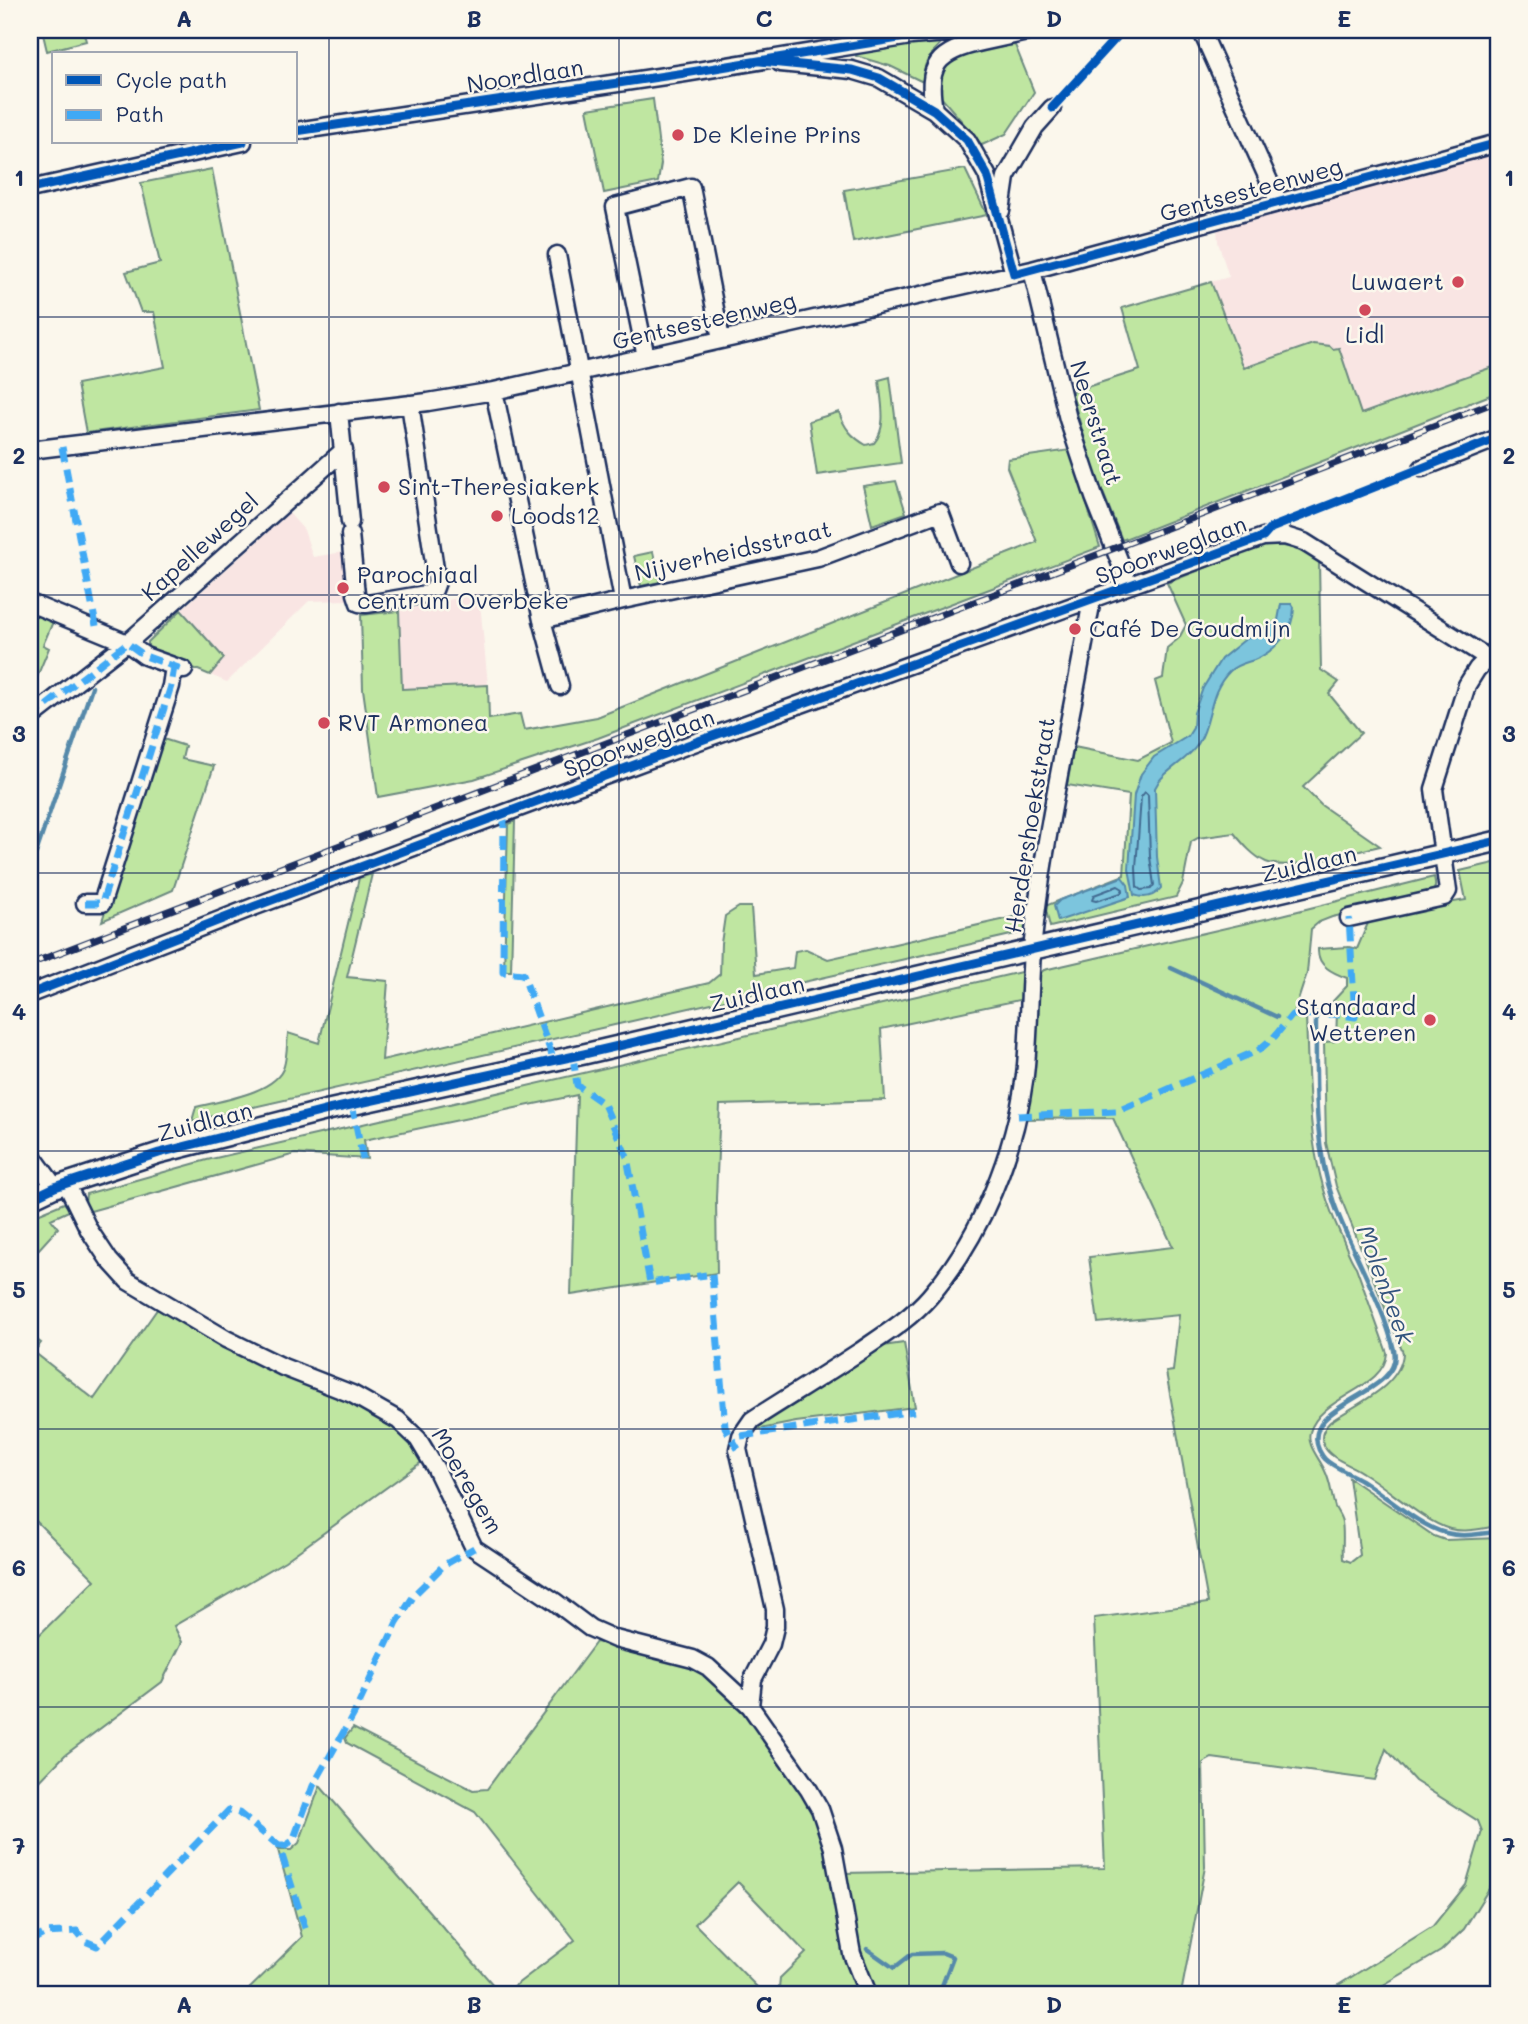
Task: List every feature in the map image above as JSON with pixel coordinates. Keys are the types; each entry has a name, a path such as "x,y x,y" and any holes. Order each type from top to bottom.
{"main road":[{"name":"Zuidlaan","path":"30,1199 60,1185 159,1153 328,1110 583,1055 1498,841"}],"street":[{"name":"Noordlaan","path":"298,131 760,61 910,33 984,30"},
{"path":"934,110 931,78 942,57 959,47 1036,30"},
{"path":"1201,30 1279,203"},
{"name":"Noordlaan","path":"760,61 852,70 879,78 934,110 967,140 987,175 1014,274"},
{"path":"1000,217 1006,177 1035,127 1052,108"},
{"name":"Gentsesteenweg","path":"30,450 410,404 494,391 1032,270 1498,143"},
{"path":"30,188 234,144"},
{"path":"646,358 615,207 691,187 721,339"},
{"name":"Nijverheidsstraat","path":"557,255 623,600 818,558 940,512 959,563"},
{"name":"Neerstraat","path":"1032,270 1068,419 1094,497 1129,585"},
{"path":"494,391 542,620 559,686"},
{"path":"339,412 356,594 359,603 367,604 426,594 434,590 437,582 410,404"},
{"path":"1422,468 1498,438"},
{"name":"Kapellewegel","path":"30,718 127,643 344,450"},
{"name":"Spoorweglaan","path":"30,994 253,907 1263,537 1285,536 1304,542 1493,659"},
{"name":"Herdershoekstraat","path":"750,1706 754,1679 771,1644 775,1609 760,1535 740,1464 738,1449 741,1436 752,1420 903,1322 930,1296 974,1230 1000,1174 1018,1116 1026,1062 1032,949 1053,805 1092,599"},
{"path":"542,620 623,600"},
{"path":"30,603 127,643 145,656 179,668 102,903 85,903"},
{"path":"1349,918 1444,897 1448,891 1434,789 1467,685 1477,669 1493,659"},
{"name":"Moeregem","path":"30,1153 60,1185 109,1260 128,1281 226,1339 283,1367 352,1394 398,1420 418,1439 436,1469 474,1548 590,1628 615,1639 693,1658 708,1667 750,1706"},
{"path":"750,1706 820,1809 833,1848 852,1954 868,1994"}],"shaded area":[{"path":"1498,151 1498,365 1361,415 1332,349 1313,344 1244,368 1211,282 1229,277 1218,242 1217,227"},
{"path":"289,513 304,530 313,557 343,552 351,600 309,601 227,682 148,649 148,642 181,610"},
{"path":"479,593 488,685 402,689 399,611"}],"green space":[{"path":"42,30 83,30 86,41 47,51"},
{"path":"943,41 928,59 923,82 890,66 856,56 855,52"},
{"path":"1015,45 1034,92 1006,134 982,145 940,96 937,80 942,66 956,54"},
{"path":"653,99 661,164 658,182 604,193 587,109"},
{"path":"212,169 259,410 86,433 77,384 165,367 154,312 141,312 126,272 160,263 141,183"},
{"path":"965,169 987,215 853,242 844,190"},
{"path":"1211,282 1244,368 1313,344 1339,348 1361,414 1498,365 1498,392 1122,540 1094,470 1071,392 1140,370 1122,308"},
{"path":"890,377 901,463 817,475 809,421 839,412 843,423 853,435 866,445 874,443 882,422 879,380"},
{"path":"1070,450 1100,547 598,738 474,779 378,797 363,689 361,615 399,611 402,689 488,685 489,719 520,714 524,730 597,717 1037,542 1007,467 1008,459"},
{"path":"896,481 906,513 872,525 863,486"},
{"path":"1269,545 1295,549 1319,562 1321,670 1339,682 1329,694 1361,733 1303,787 1321,805 1380,846 1290,865 1266,862 1234,833 1198,838 1191,842 1183,883 1176,897 1050,927 1045,906 1124,875 1129,795 1067,785 1074,747 1138,760 1171,743 1155,681 1163,678 1167,648 1179,638 1186,625 1167,583"},
{"path":"653,552 660,582 641,586 634,556"},
{"path":"30,607 55,617 43,645 49,648 32,689 30,688"},
{"path":"181,610 224,658 210,675 148,649 148,642"},
{"path":"160,738 185,746 182,759 214,766 173,890 102,921"},
{"path":"515,821 511,971 504,971 508,824"},
{"path":"1498,862 1498,1355 1494,1356 1498,1380 1498,1526 1462,1530 1450,1529 1429,1519 1373,1479 1331,1455 1322,1439 1330,1422 1386,1385 1400,1365 1403,1353 1336,1186 1326,1143 1324,1042 1336,1041 1337,1012 1333,1001 1347,986 1347,978 1323,964 1318,949 1357,949 1371,916 1466,900 1460,871"},
{"path":"372,874 347,977 388,981 382,1060 709,983 720,974 725,916 739,907 751,907 756,974 793,968 795,951 806,949 828,959 1032,913 1028,928 1024,932 192,1121 196,1107 232,1099 271,1083 284,1066 288,1033 319,1043 359,878"},
{"path":"1434,877 1435,887 1430,895 1332,917 1319,922 1311,929 1307,973 1293,1016 1306,1016 1309,1100 1316,1153 1329,1206 1356,1267 1387,1353 1384,1365 1376,1375 1326,1410 1316,1420 1309,1437 1327,1476 1341,1520 1343,1559 1351,1562 1360,1555 1349,1478 1434,1536 1445,1540 1498,1538 1498,1893 1490,1887 1464,1929 1441,1951 1368,1994 1324,1994 1433,1926 1466,1885 1482,1831 1478,1821 1415,1781 1386,1749 1375,1780 1212,1758 1203,1763 1205,1867 1181,1994 875,1994 854,1928 843,1873 1105,1868 1094,1618 1208,1603 1166,1372 1173,1371 1179,1315 1098,1323 1089,1257 1173,1247 1113,1118 1023,1119 1038,975 1044,970"},
{"path":"1025,971 1024,999 881,1029 885,1100 720,1105 716,1198 717,1273 571,1295 577,1095 364,1140 367,1159 295,1154 87,1212 86,1194 207,1160"},
{"path":"64,1203 71,1210 51,1219 58,1228 30,1259 30,1217"},
{"path":"158,1308 302,1381 363,1407 400,1431 423,1461 285,1561 174,1626 182,1642 162,1682 65,1755 30,1791 30,1644 95,1580 30,1515 30,1335 41,1343 34,1352 94,1399"},
{"path":"904,1343 915,1407 796,1422 750,1431 755,1424 876,1347"},
{"path":"596,1642 683,1661 712,1676 755,1725 801,1790 822,1830 842,1942 862,1994 784,1994 779,1988 780,1978 806,1953 738,1882 695,1924 764,1994 504,1994 575,1940 475,1812 347,1743 345,1738 353,1728 473,1790 487,1789"},
{"path":"320,1786 501,1994 244,1994 302,1937 278,1850 291,1850 299,1843"}],"water":[{"path":"1281,604 1292,604 1294,607 1287,632 1270,651 1230,671 1217,689 1198,744 1163,776 1155,788 1157,857 1161,888 1149,896 1134,895 1129,869 1134,795 1141,774 1154,757 1188,736 1193,728 1194,713 1203,688 1221,659 1243,641 1278,620"},
{"path":"1122,877 1128,885 1130,897 1058,921 1054,906 1060,900"}],"waterway":[{"path":"36,853 92,687"},
{"name":"Molenbeek","path":"1171,968 1277,1017"},
{"name":"Molenbeek","path":"1316,1020 1317,1113 1327,1181 1341,1221 1382,1313 1394,1350 1393,1365 1384,1378 1323,1421 1317,1434 1319,1450 1333,1465 1361,1480 1414,1518 1436,1530 1459,1535 1498,1532"},
{"path":"867,1949 894,1968 912,1954 943,1953 953,1957 941,1994"}],"railway":[{"path":"30,964 1498,401"}],"marked path":[{"path":"62,447 97,631"},
{"path":"30,718 127,643 145,656 184,670"},
{"path":"85,903 102,903 171,686 174,667"},
{"path":"504,814 503,972 523,974 554,1061"},
{"path":"1018,1116 1118,1111 1259,1050 1292,1015 1333,1014 1355,1017 1349,918"},
{"path":"573,1057 577,1085 604,1104 627,1157 650,1283 706,1275"},
{"path":"352,1104 363,1160"},
{"path":"712,1274 725,1427 738,1449"},
{"path":"741,1436 914,1411"},
{"path":"279,1846 293,1841 313,1786 355,1712 397,1622 415,1594 444,1565 474,1548"},
{"path":"30,1941 46,1933 77,1931 85,1941 97,1946 229,1810 239,1813 279,1846 307,1934"}],"cycle path":[{"path":"298,131 911,36 983,30"},
{"path":"1052,108 1123,30"},
{"path":"760,61 852,70 879,78 934,110 967,140 987,175 1014,274 1498,143"},
{"path":"30,189 234,144"},
{"path":"30,994 253,907 696,742 1263,537 1271,528 1498,438"},
{"path":"30,1199 55,1187 159,1153 328,1110 584,1054 1498,841"}],"place":[{"name":"De Kleine Prins","path":"678,135"},
{"name":"Luwaert","path":"1458,282"},
{"name":"Lidl","path":"1365,310"},
{"name":"Sint-Theresiakerk","path":"384,487"},
{"name":"Loods12","path":"497,516"},
{"name":"Parochiaal centrum Overbeke","path":"343,588"},
{"name":"Café De Goudmijn","path":"1075,629"},
{"name":"RVT Armonea","path":"324,723"},
{"name":"Standaard Wetteren","path":"1430,1020"}]}
